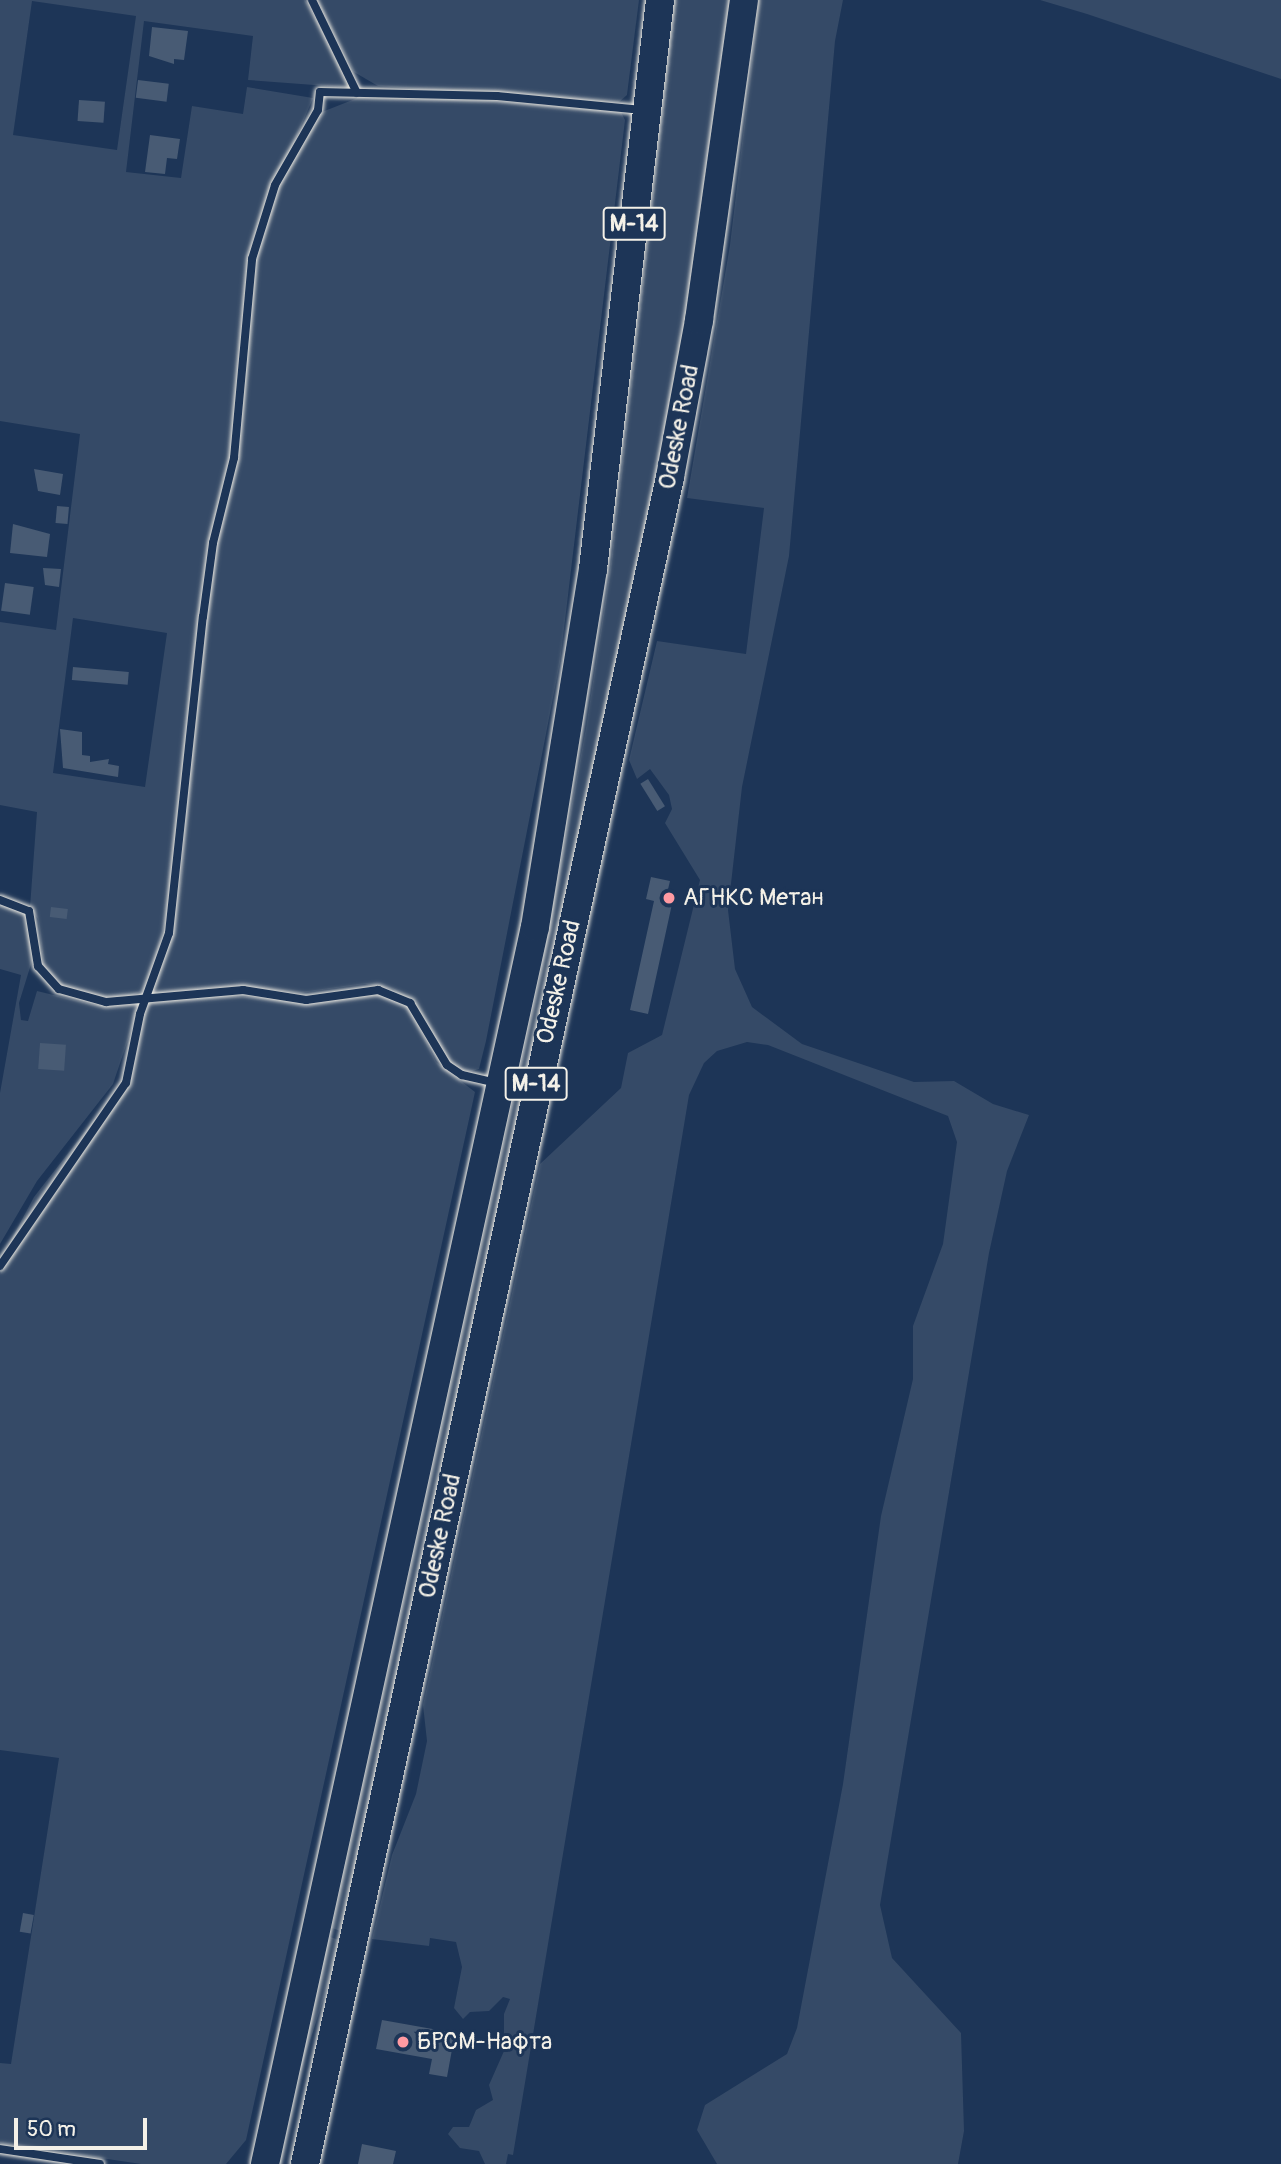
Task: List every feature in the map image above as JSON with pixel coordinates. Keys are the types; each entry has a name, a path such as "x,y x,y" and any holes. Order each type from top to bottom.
{"highway":[{"name":"Odeske Road","path":"265,2164 502,1084 582,648 649,110 660,0"},
{"name":"Odeske Road","path":"305,2164 670,477 699,320 744,0"}],"lane":[{"path":"312,0 357,93"},
{"path":"0,1266 126,1083 145,1000 169,933 180,867 197,665 213,543 234,458 252,259 275,185 318,110 320,92 497,96 649,110"},
{"path":"0,900 29,911 38,966 59,989 106,1002 243,990 306,1000 378,990 410,1003 447,1065 462,1075 502,1084"},
{"path":"0,2149 47,2160 100,2164"}],"shaded area":[{"path":"0,0 305,0 354,88 248,80 253,36 144,21 126,172 181,178 192,106 243,114 247,87 313,98 252,242 228,477 205,575 193,666 175,883 152,974 145,990 128,997 107,998 64,987 44,968 38,919 30,907 37,812 0,805 0,622 56,630 80,434 0,421","holes":["32,1 136,16 117,150 13,135","73,618 167,633 145,787 53,773"]},
{"path":"317,0 639,0 627,95 619,102 378,86 354,72"},
{"path":"675,0 731,0 681,361 343,1932 332,1928 539,982 586,728 611,563"},
{"path":"759,0 843,0 835,41 789,556 742,787 728,910 735,969 752,1007 802,1044 914,1082 954,1081 993,1104 1029,1115 1007,1171 989,1253 880,1905 892,1958 961,2033 964,2131 958,2164 717,2164 697,2130 705,2105 787,2054 797,2028 843,1784 881,1516 913,1379 913,1326 943,1244 957,1142 948,1116 768,1045 747,1042 717,1051 704,1063 689,1095 513,2155 508,2154 506,2164 485,2164 479,2151 460,2148 448,2134 453,2127 469,2127 476,2110 493,2100 489,2085 504,2051 504,2014 510,1999 503,1997 489,2011 470,2012 463,2019 454,2008 462,1967 456,1942 430,1938 429,1946 372,1939 392,1855 416,1794 427,1741 423,1705 540,1164 621,1088 628,1053 662,1035 700,880 665,823 672,809 669,795 650,769 637,779 629,760 657,641 746,654 764,508 687,498 730,245"},
{"path":"1040,0 1281,0 1281,79 1087,14"},
{"path":"360,97 493,101 621,112 625,120 560,662 486,1041 479,1069 469,1072 451,1065 422,1014 393,989 365,984 301,993 238,986 149,997 169,941 181,878 195,704 217,540 237,456 257,247 274,195 302,141 322,112"},
{"path":"0,904 23,909 31,921 32,961 19,1003 21,1020 28,1021 37,991 95,1005 140,1004 113,1084 37,1181 0,1244 0,1093 21,975 0,969"},
{"path":"379,993 410,1008 436,1062 475,1092 246,2140 226,2164 141,2164 0,2143 0,2063 11,2064 59,1758 0,1750 0,1274 10,1242 34,1197 126,1079 148,1004 206,995 286,999"},
{"path":"330,1937 342,1941 271,2162 258,2158"}],"building":[{"path":"152,27 188,31 184,60 174,59 174,64 149,56"},
{"path":"138,80 169,84 167,102 136,98"},
{"path":"79,100 105,102 103,123 78,121"},
{"path":"150,135 180,139 177,159 167,158 165,174 145,172"},
{"path":"34,469 63,474 60,495 38,491"},
{"path":"57,506 69,507 67,524 56,523"},
{"path":"13,524 50,534 47,557 10,553"},
{"path":"43,568 61,569 59,587 45,585"},
{"path":"5,583 34,587 30,615 1,611"},
{"path":"73,667 129,672 128,685 72,680"},
{"path":"60,729 82,732 82,755 90,756 90,762 109,759 108,764 119,766 118,777 63,768"},
{"path":"648,779 665,806 657,811 640,784"},
{"path":"651,877 670,881 665,902 672,904 648,1014 630,1010 654,901 646,899"},
{"path":"51,907 68,909 67,919 50,917"},
{"path":"40,1043 66,1045 64,1071 38,1069"},
{"path":"23,1913 34,1915 31,1934 20,1932"},
{"path":"382,2020 455,2033 447,2077 429,2074 432,2059 376,2049"},
{"path":"362,2144 396,2151 393,2164 358,2164"}],"place":[{"name":"АГНКС Метан","path":"669,898"},
{"name":"БРСМ-Нафта","path":"403,2042"}]}
